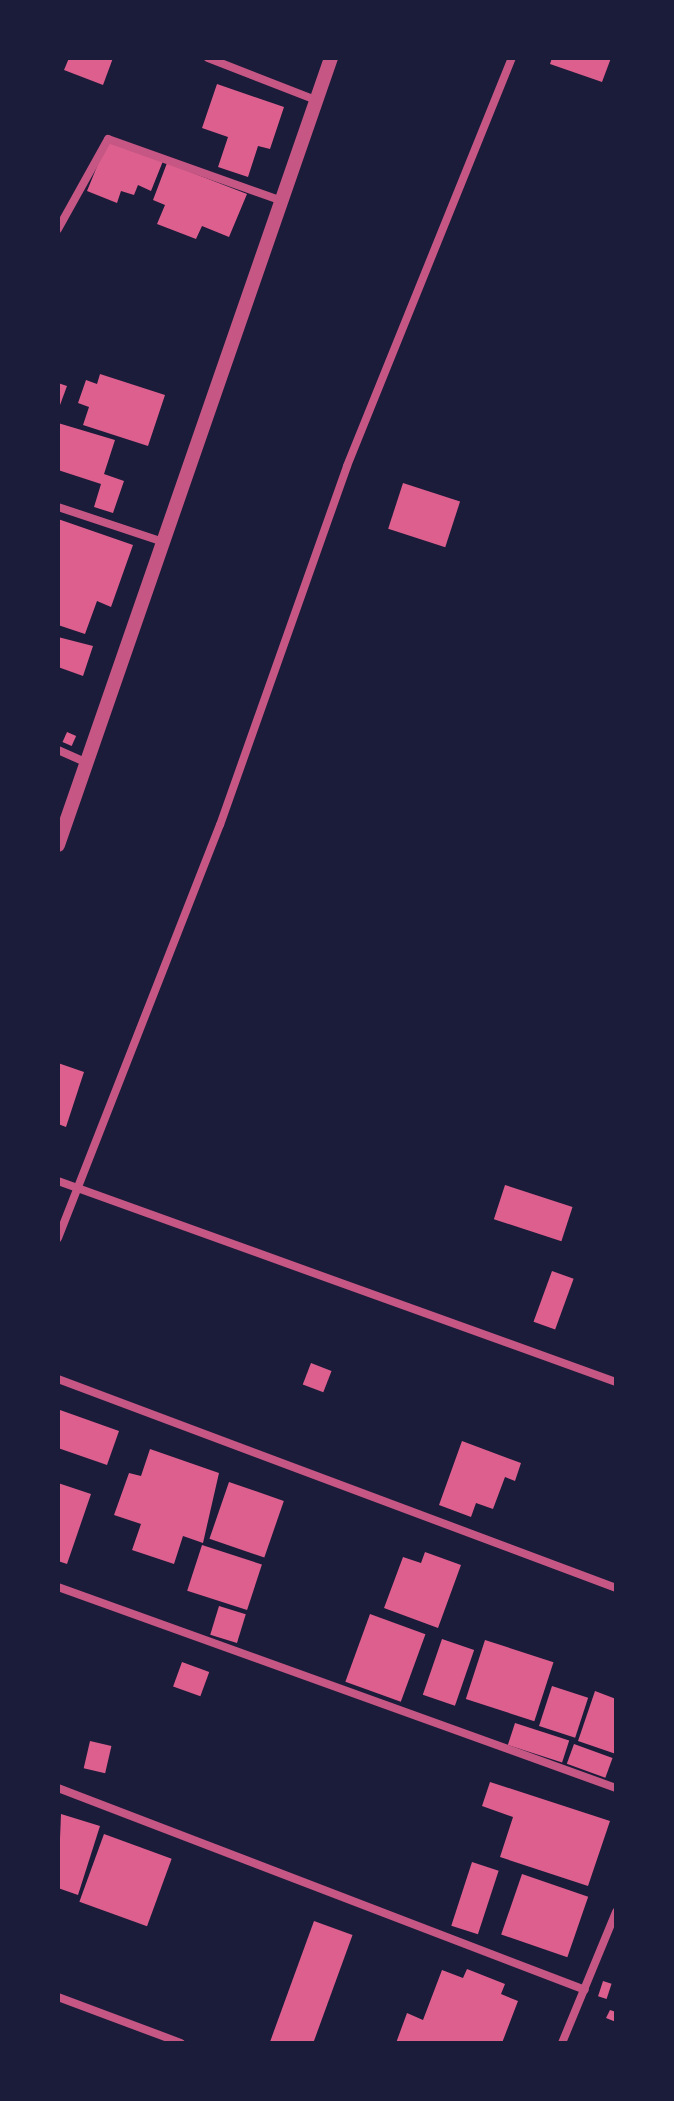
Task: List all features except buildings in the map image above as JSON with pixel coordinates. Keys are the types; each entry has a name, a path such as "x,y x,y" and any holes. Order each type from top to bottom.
{"street":[{"path":"208,58 316,100"},
{"path":"58,845 331,58"},
{"path":"58,1238 75,1187 220,825 347,466 512,58"},
{"path":"58,229 108,139 282,201"},
{"path":"58,507 163,542"},
{"path":"58,750 87,763"},
{"path":"58,1181 616,1382"},
{"path":"58,1379 616,1588"},
{"path":"58,1587 616,1788"},
{"path":"58,1788 585,1990"},
{"path":"562,2043 616,1912"},
{"path":"58,1997 181,2043"}]}
